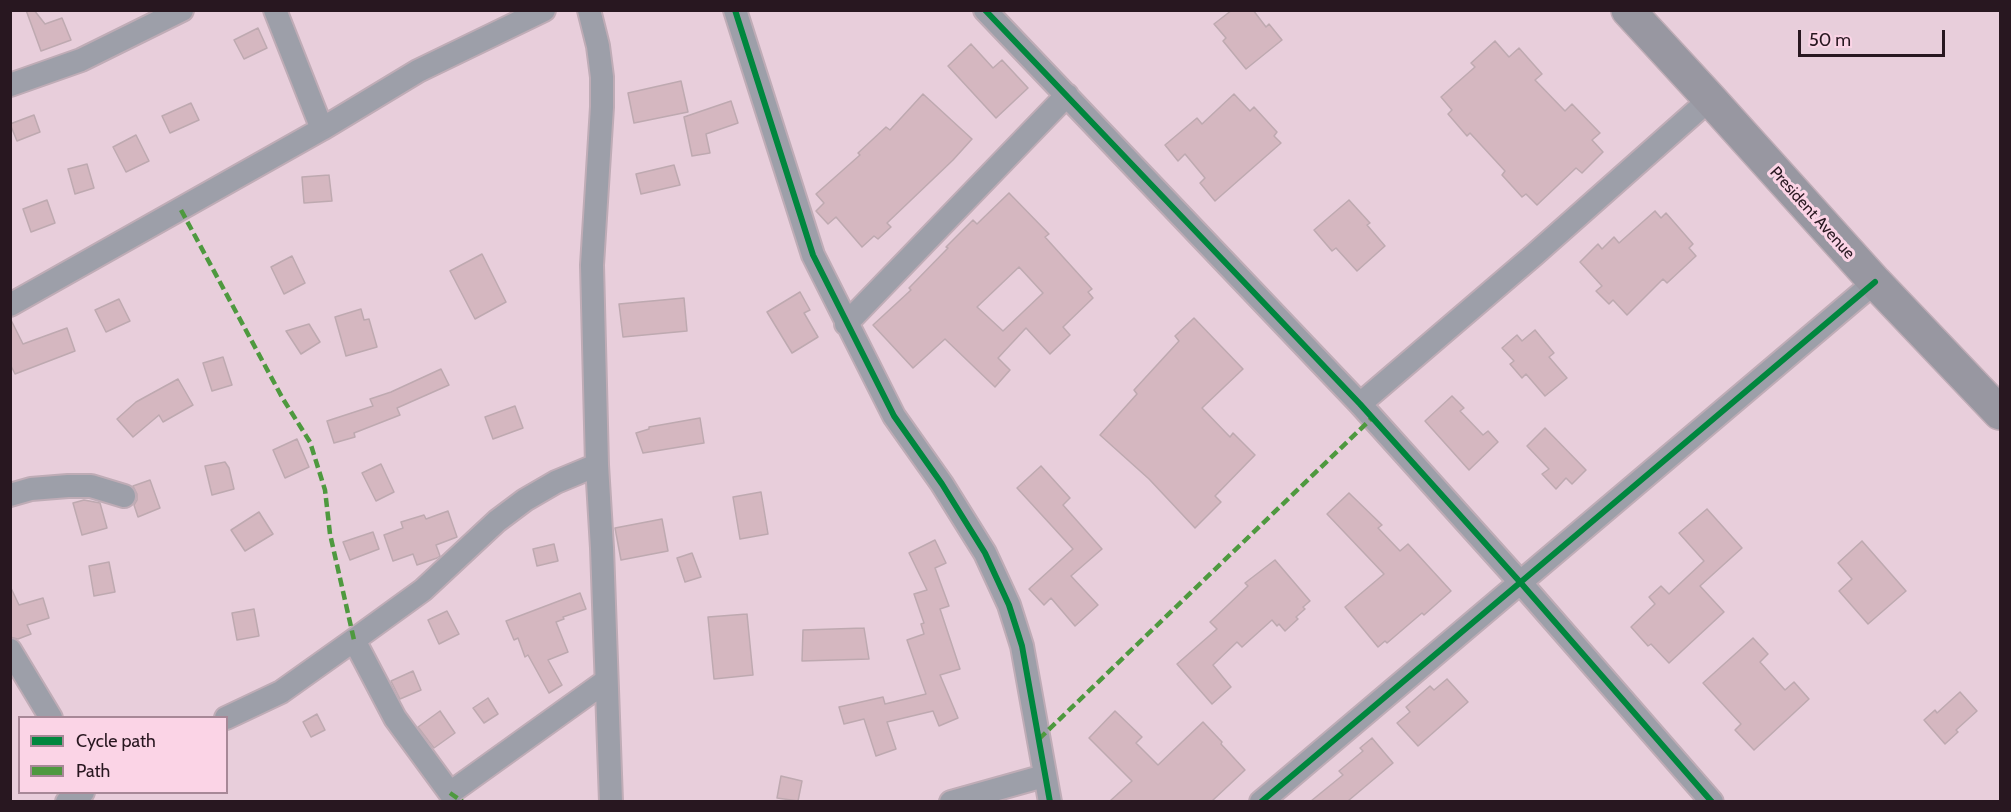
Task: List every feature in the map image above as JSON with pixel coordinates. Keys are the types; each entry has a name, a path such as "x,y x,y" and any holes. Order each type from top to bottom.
{"main road":[{"name":"President Avenue","path":"1628,10 1875,282 2001,413"}],"street":[{"path":"10,85 81,60 182,10"},
{"path":"275,10 322,129"},
{"path":"10,306 322,129 418,71 544,10"},
{"path":"589,10 598,46 602,77 592,265 597,465 611,801"},
{"path":"735,10 813,255 894,416 942,483 985,553 1009,605 1022,646 1050,801"},
{"path":"985,10 1360,404 1712,801"},
{"path":"846,324 1067,95"},
{"path":"1360,404 1534,255 1710,99"},
{"path":"1261,801 1875,282"},
{"path":"228,716 281,692 423,590 497,520 556,482 597,465"},
{"path":"10,495 32,489 91,486 124,496"},
{"path":"354,640 395,718 446,797 606,681"},
{"path":"10,650 50,716"},
{"path":"951,801 1044,776"}],"building":[{"path":"26,10 34,10 45,24 62,18 71,40 41,51"},
{"path":"1232,10 1253,10 1266,27 1269,24 1282,40 1246,69 1223,41 1226,38 1214,24"},
{"path":"258,28 267,48 244,59 234,40"},
{"path":"1495,41 1509,57 1519,48 1542,74 1535,80 1565,111 1572,104 1600,133 1592,140 1603,152 1582,173 1576,168 1537,205 1526,194 1522,197 1502,175 1505,171 1470,133 1467,136 1448,114 1452,110 1441,97 1475,67 1471,63"},
{"path":"971,44 993,68 1002,60 1028,88 996,118 948,66"},
{"path":"681,81 688,112 634,123 628,93"},
{"path":"923,94 972,139 887,223 891,227 878,239 874,236 862,247 836,217 828,224 816,211 824,203 816,194 860,155 858,153 886,127 890,130"},
{"path":"1234,94 1250,111 1254,107 1277,132 1274,136 1281,143 1215,201 1200,183 1205,178 1185,154 1178,161 1165,145 1197,118 1202,124"},
{"path":"731,101 738,123 706,134 710,153 692,156 684,117"},
{"path":"191,103 199,120 170,133 162,116"},
{"path":"34,115 40,132 17,141 10,124"},
{"path":"136,135 149,161 126,172 113,147"},
{"path":"87,164 94,188 75,194 68,169"},
{"path":"674,165 680,185 641,194 636,174"},
{"path":"329,175 332,201 304,203 302,177"},
{"path":"1009,193 1049,234 1045,237 1092,289 1088,292 1093,298 1063,327 1070,335 1050,354 1026,328 998,358 1010,370 995,387 945,339 913,368 873,325 911,290 909,288 973,220 977,224","holes":["1019,267 1043,293 1003,331 977,307"]},
{"path":"47,200 55,223 31,232 23,209"},
{"path":"1349,200 1370,223 1367,225 1385,246 1357,271 1336,248 1332,251 1314,230"},
{"path":"1655,211 1661,218 1666,213 1693,244 1689,248 1696,256 1667,283 1663,279 1627,315 1613,300 1609,304 1596,291 1602,286 1580,262 1598,244 1602,249 1614,237 1619,243"},
{"path":"482,254 506,302 475,319 450,271"},
{"path":"292,256 305,283 284,294 271,267"},
{"path":"800,292 810,310 804,313 818,337 792,353 767,312"},
{"path":"684,298 687,331 623,337 619,304"},
{"path":"119,299 130,321 106,332 95,310"},
{"path":"361,309 364,320 369,319 377,347 346,356 335,317"},
{"path":"10,318 23,344 67,328 75,351 15,374 10,364"},
{"path":"1194,318 1243,369 1202,408 1230,437 1233,433 1255,455 1215,496 1221,502 1195,528 1149,479 1100,435 1137,394 1134,390 1179,341 1175,336"},
{"path":"309,324 320,342 301,354 286,331"},
{"path":"1535,330 1554,353 1549,357 1567,378 1545,396 1526,374 1522,378 1510,364 1514,361 1502,348 1517,335 1522,341"},
{"path":"223,357 232,385 212,391 203,363"},
{"path":"441,369 449,385 397,408 400,415 354,433 355,437 334,443 327,421 373,406 370,399"},
{"path":"178,379 193,405 163,422 159,415 133,437 117,419 136,402"},
{"path":"1452,396 1464,408 1460,411 1483,435 1488,431 1498,442 1469,470 1425,421"},
{"path":"515,406 523,428 493,439 485,417"},
{"path":"700,418 704,443 643,453 636,433 649,429 649,427"},
{"path":"1545,428 1586,470 1572,484 1566,478 1556,489 1542,474 1549,469 1527,446"},
{"path":"297,439 309,467 285,478 273,450"},
{"path":"225,462 229,468 234,489 212,495 205,466"},
{"path":"381,464 394,492 376,501 362,473"},
{"path":"1041,466 1070,498 1063,505 1102,549 1071,576 1098,605 1075,626 1051,598 1044,605 1029,589 1073,549 1017,488"},
{"path":"150,480 160,508 138,517 134,505 137,494 133,486"},
{"path":"761,492 768,534 740,539 733,497"},
{"path":"1349,493 1382,525 1378,528 1400,551 1408,544 1451,591 1424,615 1422,613 1387,643 1385,641 1378,647 1345,607 1384,574 1327,514"},
{"path":"84,500 100,503 107,528 82,535 73,503"},
{"path":"1707,509 1742,548 1700,586 1724,612 1669,663 1651,644 1648,646 1631,627 1655,604 1649,597 1661,586 1669,594 1704,561 1679,533"},
{"path":"448,511 457,537 436,545 440,556 417,565 413,554 393,561 384,535 403,528 401,522 424,515 426,519"},
{"path":"259,512 273,534 245,551 231,530"},
{"path":"662,519 668,551 621,560 615,528"},
{"path":"373,532 379,549 350,560 343,542"},
{"path":"935,540 946,563 935,568 949,606 940,609 960,669 940,675 958,718 939,726 933,711 887,722 896,749 876,756 864,719 844,724 839,707 883,697 885,704 926,694 907,640 924,634 921,624 924,623 914,594 927,590 909,553"},
{"path":"1862,541 1906,591 1868,624 1839,591 1852,579 1838,563"},
{"path":"554,544 558,561 537,566 533,549"},
{"path":"692,553 701,577 685,582 677,558"},
{"path":"1275,560 1310,601 1296,617 1298,619 1285,631 1272,620 1242,647 1237,642 1213,665 1231,687 1212,704 1177,664 1217,629 1210,622 1248,586 1245,583"},
{"path":"109,562 115,592 94,596 89,566"},
{"path":"10,586 19,605 43,598 49,618 27,625 31,634 18,639 10,637"},
{"path":"580,593 586,609 563,617 564,619 556,622 568,652 548,660 562,685 549,693 528,655 525,657 518,638 514,640 506,621"},
{"path":"254,609 259,636 237,640 232,613"},
{"path":"447,611 459,634 439,644 428,620"},
{"path":"747,614 753,675 714,679 708,617"},
{"path":"864,628 869,659 802,661 803,630"},
{"path":"1753,638 1768,654 1760,662 1785,690 1794,682 1809,699 1754,750 1735,730 1741,724 1703,683"},
{"path":"413,671 421,690 400,699 391,681"},
{"path":"1447,679 1468,702 1418,746 1397,723 1410,712 1406,707 1430,686 1434,690"},
{"path":"1960,692 1977,711 1956,730 1958,732 1945,744 1924,720 1935,710 1937,713"},
{"path":"488,698 498,714 484,723 473,708"},
{"path":"440,711 455,733 434,748 418,727"},
{"path":"1115,711 1142,737 1136,743 1158,765 1203,722 1245,770 1212,801 1110,801 1132,781 1089,738"},
{"path":"317,714 325,730 311,737 303,722"},
{"path":"1372,738 1393,763 1348,801 1311,801 1343,775 1339,771 1363,751 1360,748"},
{"path":"781,776 802,781 798,801 777,798"}],"marked path":[{"path":"181,210 283,399 310,442 325,490 330,534 354,640"},
{"path":"1039,739 1372,418"},
{"path":"450,793 463,802"}],"cycle path":[{"path":"735,10 813,255 894,416 942,484 985,553 1009,605 1022,646 1050,802"},
{"path":"985,10 1360,404 1520,582 1712,802"},
{"path":"1261,802 1875,282"}]}
